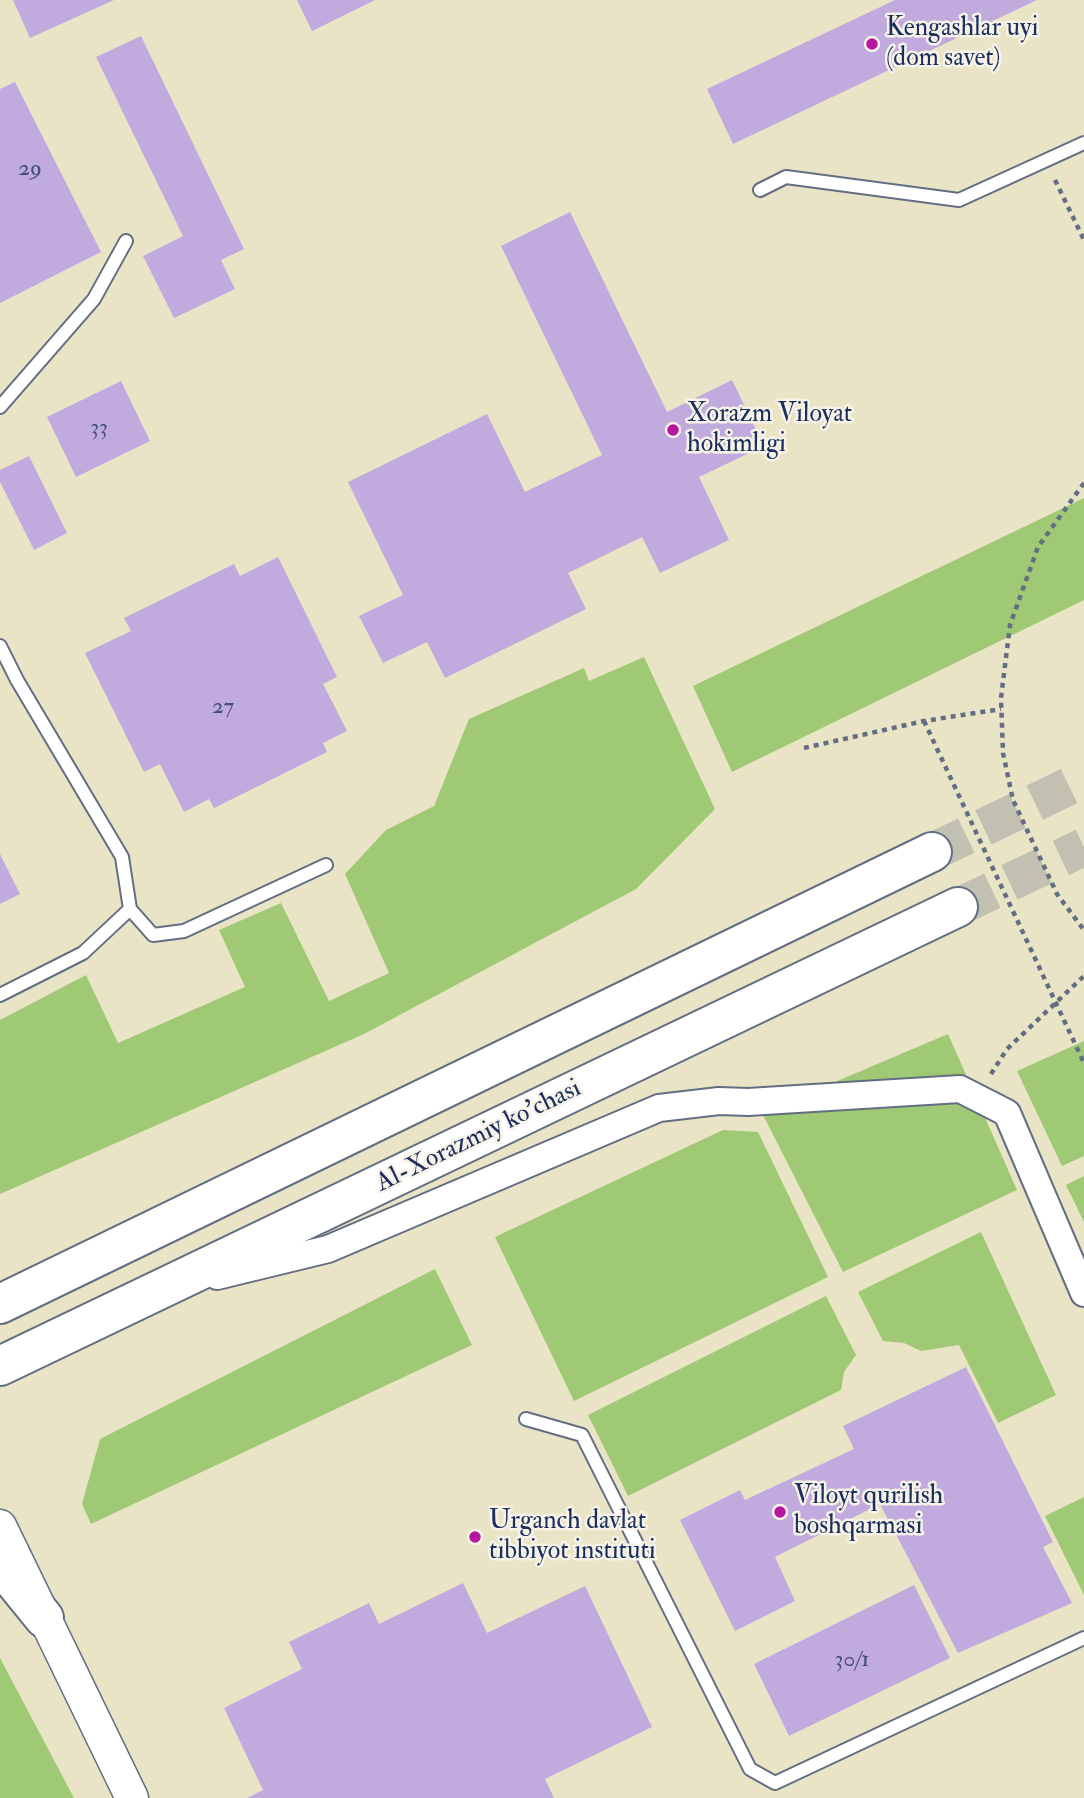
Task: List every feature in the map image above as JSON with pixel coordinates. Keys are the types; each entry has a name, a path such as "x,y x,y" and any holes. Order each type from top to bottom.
{"main road":[{"path":"0,1304 932,852"},
{"name":"Al-Xorazmiy ko’chasi","path":"0,1366 958,907"},
{"path":"0,1564 44,1618"}],"street":[{"path":"161,1289 327,1249 659,1108 719,1101 748,1102 960,1089 1007,1113 1084,1293"},
{"path":"0,1526 132,1798"}],"lane":[{"path":"760,190 786,177 959,200 1084,143"},
{"path":"0,407 94,299 126,241"},
{"path":"0,646 17,680 122,857 130,909 153,935 184,931 326,865"},
{"path":"0,995 83,953 130,909"},
{"path":"526,1419 582,1435 750,1769 775,1783 1084,1638"}],"path":[{"path":"1046,160 1084,240"},
{"path":"1084,483 1038,547 1010,625 1002,709 1003,753 1013,800 1057,894 1084,930"},
{"path":"804,748 924,722 1002,709"},
{"path":"924,722 1084,1063"},
{"path":"976,1097 1007,1049 1084,976"}],"green space":[{"path":"1084,498 1084,600 732,772 693,686"},
{"path":"644,657 715,809 636,889 364,1034 0,1194 0,1020 86,975 118,1043 245,987 219,930 281,903 329,1001 389,973 345,874 386,830 434,806 469,719 584,668 589,681"},
{"path":"948,1034 1017,1190 843,1272 762,1113"},
{"path":"1084,1041 1084,1156 1062,1166 1017,1071"},
{"path":"723,1130 758,1132 828,1277 574,1401 495,1237"},
{"path":"1084,1176 1084,1222 1066,1185"},
{"path":"981,1232 1056,1395 998,1423 959,1345 921,1351 904,1343 883,1341 858,1292"},
{"path":"435,1269 472,1345 91,1524 82,1504 100,1439"},
{"path":"826,1296 856,1355 844,1372 841,1390 628,1496 588,1415"},
{"path":"1084,1497 1084,1595 1045,1516"},
{"path":"0,1658 74,1798 0,1798"}],"building":[{"path":"13,0 114,0 30,38"},
{"path":"297,0 375,0 312,31"},
{"name":"Kengashlar uyi (dom savet)","path":"895,0 1037,0 733,144 707,89"},
{"path":"141,36 244,249 221,260 235,289 174,318 143,256 183,236 96,57"},
{"path":"15,82 101,252 0,303 0,89"},
{"name":"Xorazm Viloyat hokimligi","path":"570,212 667,412 732,380 764,446 699,477 729,540 660,573 642,537 568,573 586,609 445,678 427,642 383,663 359,616 403,595 348,482 487,414 525,492 602,455 501,246"},
{"path":"121,381 150,441 76,477 47,417"},
{"path":"29,456 67,533 34,550 0,482 0,470"},
{"path":"278,557 337,677 323,684 347,731 323,743 327,752 214,808 209,799 184,812 160,764 144,772 85,653 131,631 124,618 234,564 240,576"},
{"path":"0,854 20,894 0,904"},
{"name":"Viloyt qurilish boshqarmasi","path":"966,1367 1053,1542 1043,1547 1072,1603 958,1653 880,1504 775,1557 795,1601 735,1631 680,1520 740,1490 745,1500 854,1449 843,1426"},
{"path":"463,1583 487,1633 585,1586 652,1727 545,1779 554,1798 247,1798 263,1790 224,1708 302,1669 289,1642 369,1603 379,1624"},
{"path":"914,1585 950,1658 789,1736 754,1664"}],"tunnel":[{"path":"932,852 1084,779"},
{"path":"958,907 1084,847"}],"place":[{"name":"Kengashlar uyi (dom savet)","path":"872,44"},
{"name":"Xorazm Viloyat hokimligi","path":"673,430"},
{"name":"Viloyt qurilish boshqarmasi","path":"780,1512"},
{"name":"Urganch davlat tibbiyot instituti","path":"475,1537"}]}
